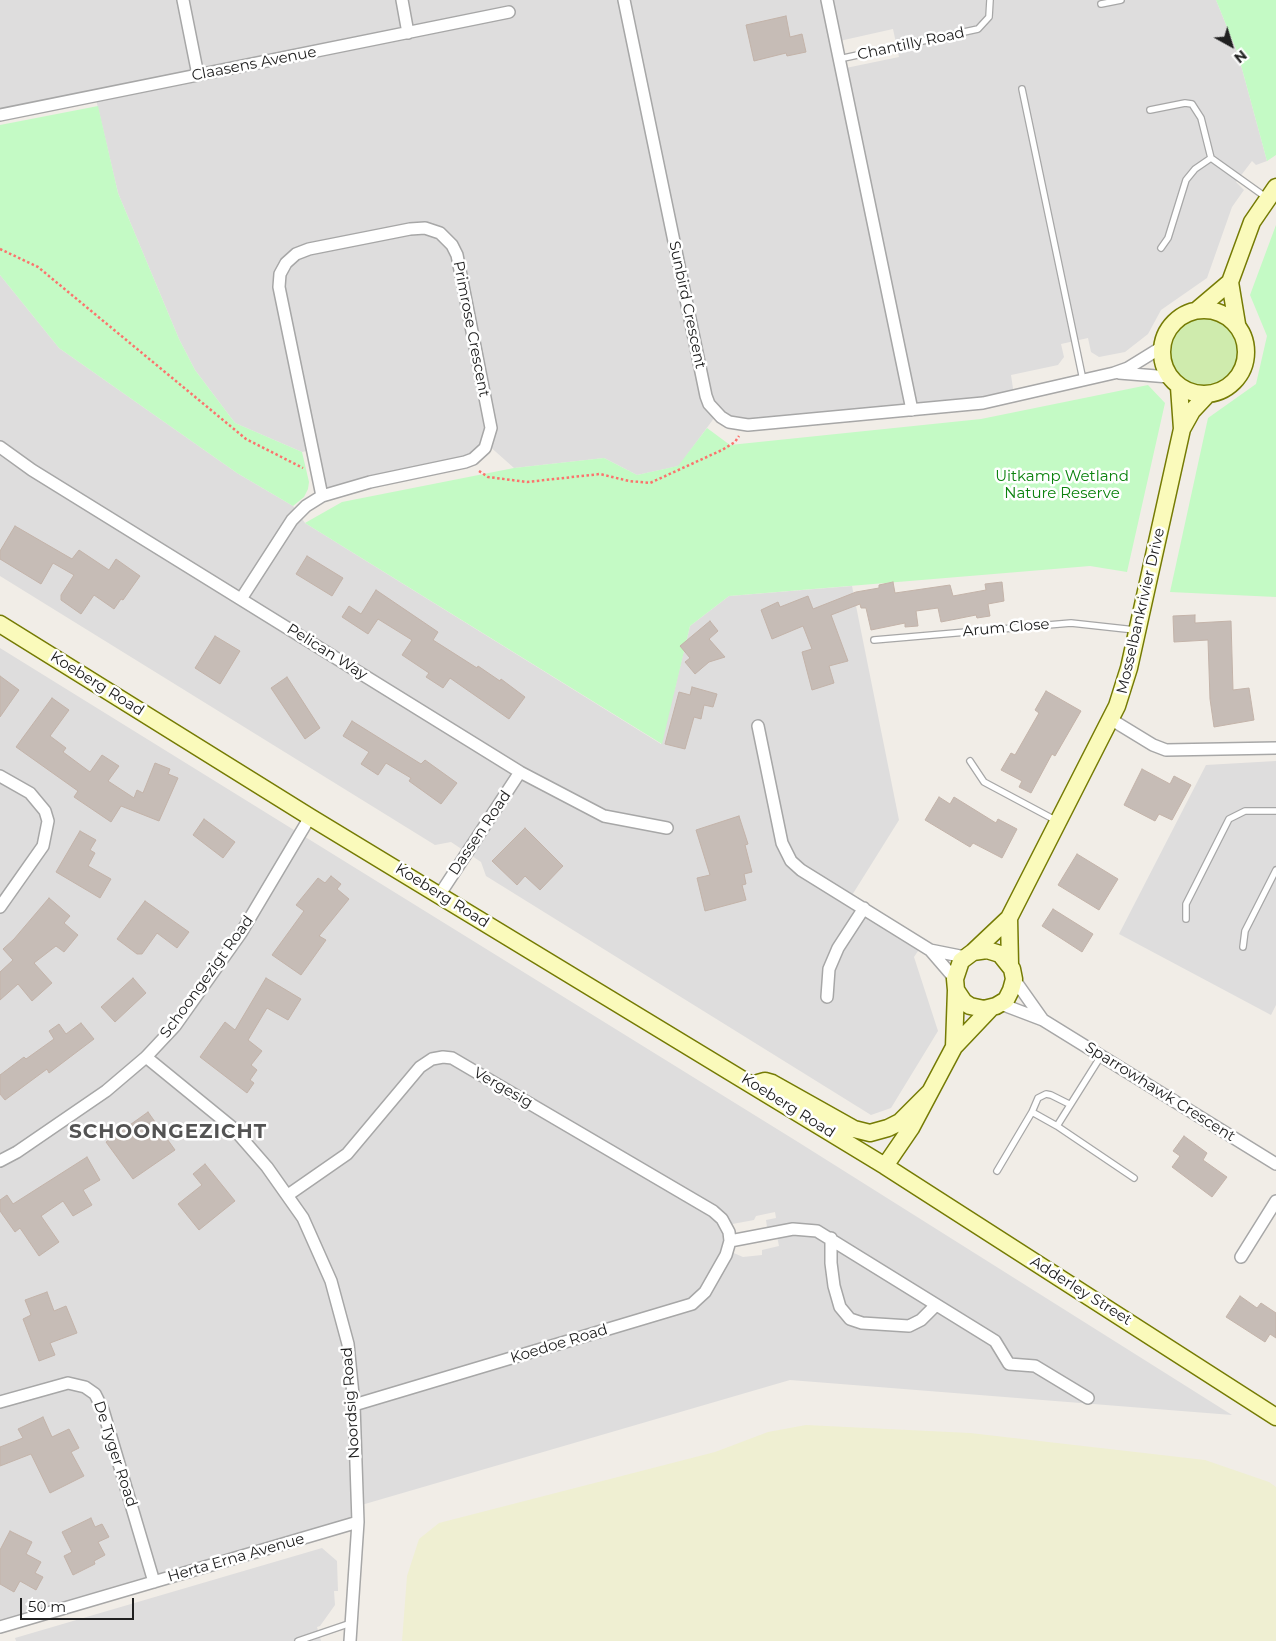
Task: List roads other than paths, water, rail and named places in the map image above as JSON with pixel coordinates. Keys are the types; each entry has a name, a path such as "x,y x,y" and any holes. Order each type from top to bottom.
{"main road":[{"name":"Mosselbankrivier Drive","path":"954,1047 957,967 1009,918 1112,720 1124,688 1182,429 1192,411 1207,395 1224,390 1239,377 1246,360 1245,341 1236,324 1230,282 1246,235 1271,193"},
{"path":"1162,347 1168,330 1180,317 1197,310 1230,282"},
{"path":"1197,310 1218,312 1236,324"},
{"name":"Mosselbankrivier Drive","path":"1162,347 1163,364 1174,382 1182,429"},
{"path":"1174,382 1192,393 1207,395"},
{"name":"Koeberg Road","path":"0,624 310,817 440,894 885,1166"},
{"name":"Mosselbankrivier Drive","path":"885,1166 911,1128 954,1047 1009,995 1012,972 1009,918"},
{"path":"969,954 994,951 1012,972"},
{"path":"956,985 964,1002 970,1006 996,1006"},
{"path":"753,1084 766,1081 772,1083 854,1129 870,1133 888,1128 900,1122 930,1092"},
{"name":"Adderley Street","path":"885,1166 1276,1417"}],"street":[{"path":"183,0 198,75"},
{"path":"402,0 408,33"},
{"name":"Sunbird Crescent","path":"624,0 706,396 709,404 721,417 729,422 748,425 983,403 1114,373 1128,368 1162,347"},
{"path":"827,0 912,410"},
{"name":"Claasens Avenue","path":"0,114 509,12"},
{"name":"Primrose Crescent","path":"241,599 292,520 306,506 322,496 370,482 465,462 473,459 486,448 491,428 457,255 452,245 440,233 426,228 410,229 310,249 291,259 280,274 279,287 322,496"},
{"name":"Sunbird Crescent","path":"1114,373 1174,382"},
{"name":"Pelican Way","path":"0,447 26,466 520,772 604,816 667,828"},
{"path":"1112,720 1153,745 1166,750 1276,748"},
{"path":"758,726 782,843 787,856 801,870 930,950 956,985"},
{"name":"Dassen Road","path":"440,894 520,772"},
{"path":"0,776 30,793 45,811 48,821 42,846 0,908"},
{"name":"Schoongezigt Road","path":"0,1161 67,1119 106,1091 146,1057 175,1026 241,933 310,817"},
{"path":"827,997 829,969 838,948 864,908"},
{"path":"930,950 969,954"},
{"name":"Sparrowhawk Crescent","path":"1012,972 1043,1020"},
{"name":"Sparrowhawk Crescent","path":"996,1006 1043,1020 1276,1164"},
{"name":"Noordsig Road","path":"146,1057 233,1128 288,1195 303,1218 331,1281 348,1344 354,1405 358,1522 350,1641"},
{"name":"Vergesig","path":"288,1195 348,1154 420,1067 432,1059 443,1057 452,1058 713,1211 725,1224 730,1241"},
{"path":"1241,1257 1276,1201"},
{"path":"730,1241 801,1228 817,1231 995,1341 1008,1364 1035,1366 1088,1398"},
{"path":"831,1238 831,1263 834,1286 840,1307 850,1319 862,1323 909,1326 921,1320 936,1305"},
{"name":"Koedoe Road","path":"354,1405 685,1307 698,1300 705,1292 726,1255 730,1241"},
{"name":"De Tyger Road","path":"0,1402 68,1383 85,1387 94,1394 103,1410 154,1582"},
{"name":"Herta Erna Avenue","path":"0,1627 358,1522"}],"lane":[{"name":"Chantilly Road","path":"839,59 978,29 990,17 990,0"},
{"path":"1101,4 1121,0"},
{"path":"1022,89 1083,380"},
{"path":"1150,110 1185,103 1192,104 1201,118 1211,158 1271,193"},
{"path":"1161,248 1168,238 1186,180 1195,169 1211,158"},
{"name":"Arum Close","path":"874,640 1072,622 1137,630"},
{"path":"970,761 984,782 1059,822"},
{"path":"1186,919 1186,904 1229,819 1245,811 1276,811"},
{"path":"1243,947 1245,931 1276,870"},
{"path":"1057,1126 1101,1055"},
{"path":"997,1171 1032,1112 1038,1098 1046,1094 1069,1104"},
{"path":"1032,1112 1057,1126 1134,1178"},
{"path":"298,1641 351,1623"}],"district":[{"name":"SCHOONGEZICHT","path":"168,1132"}],"park label":[{"name":"Uitkamp Wetland Nature Reserve","path":"1062,486"}]}
